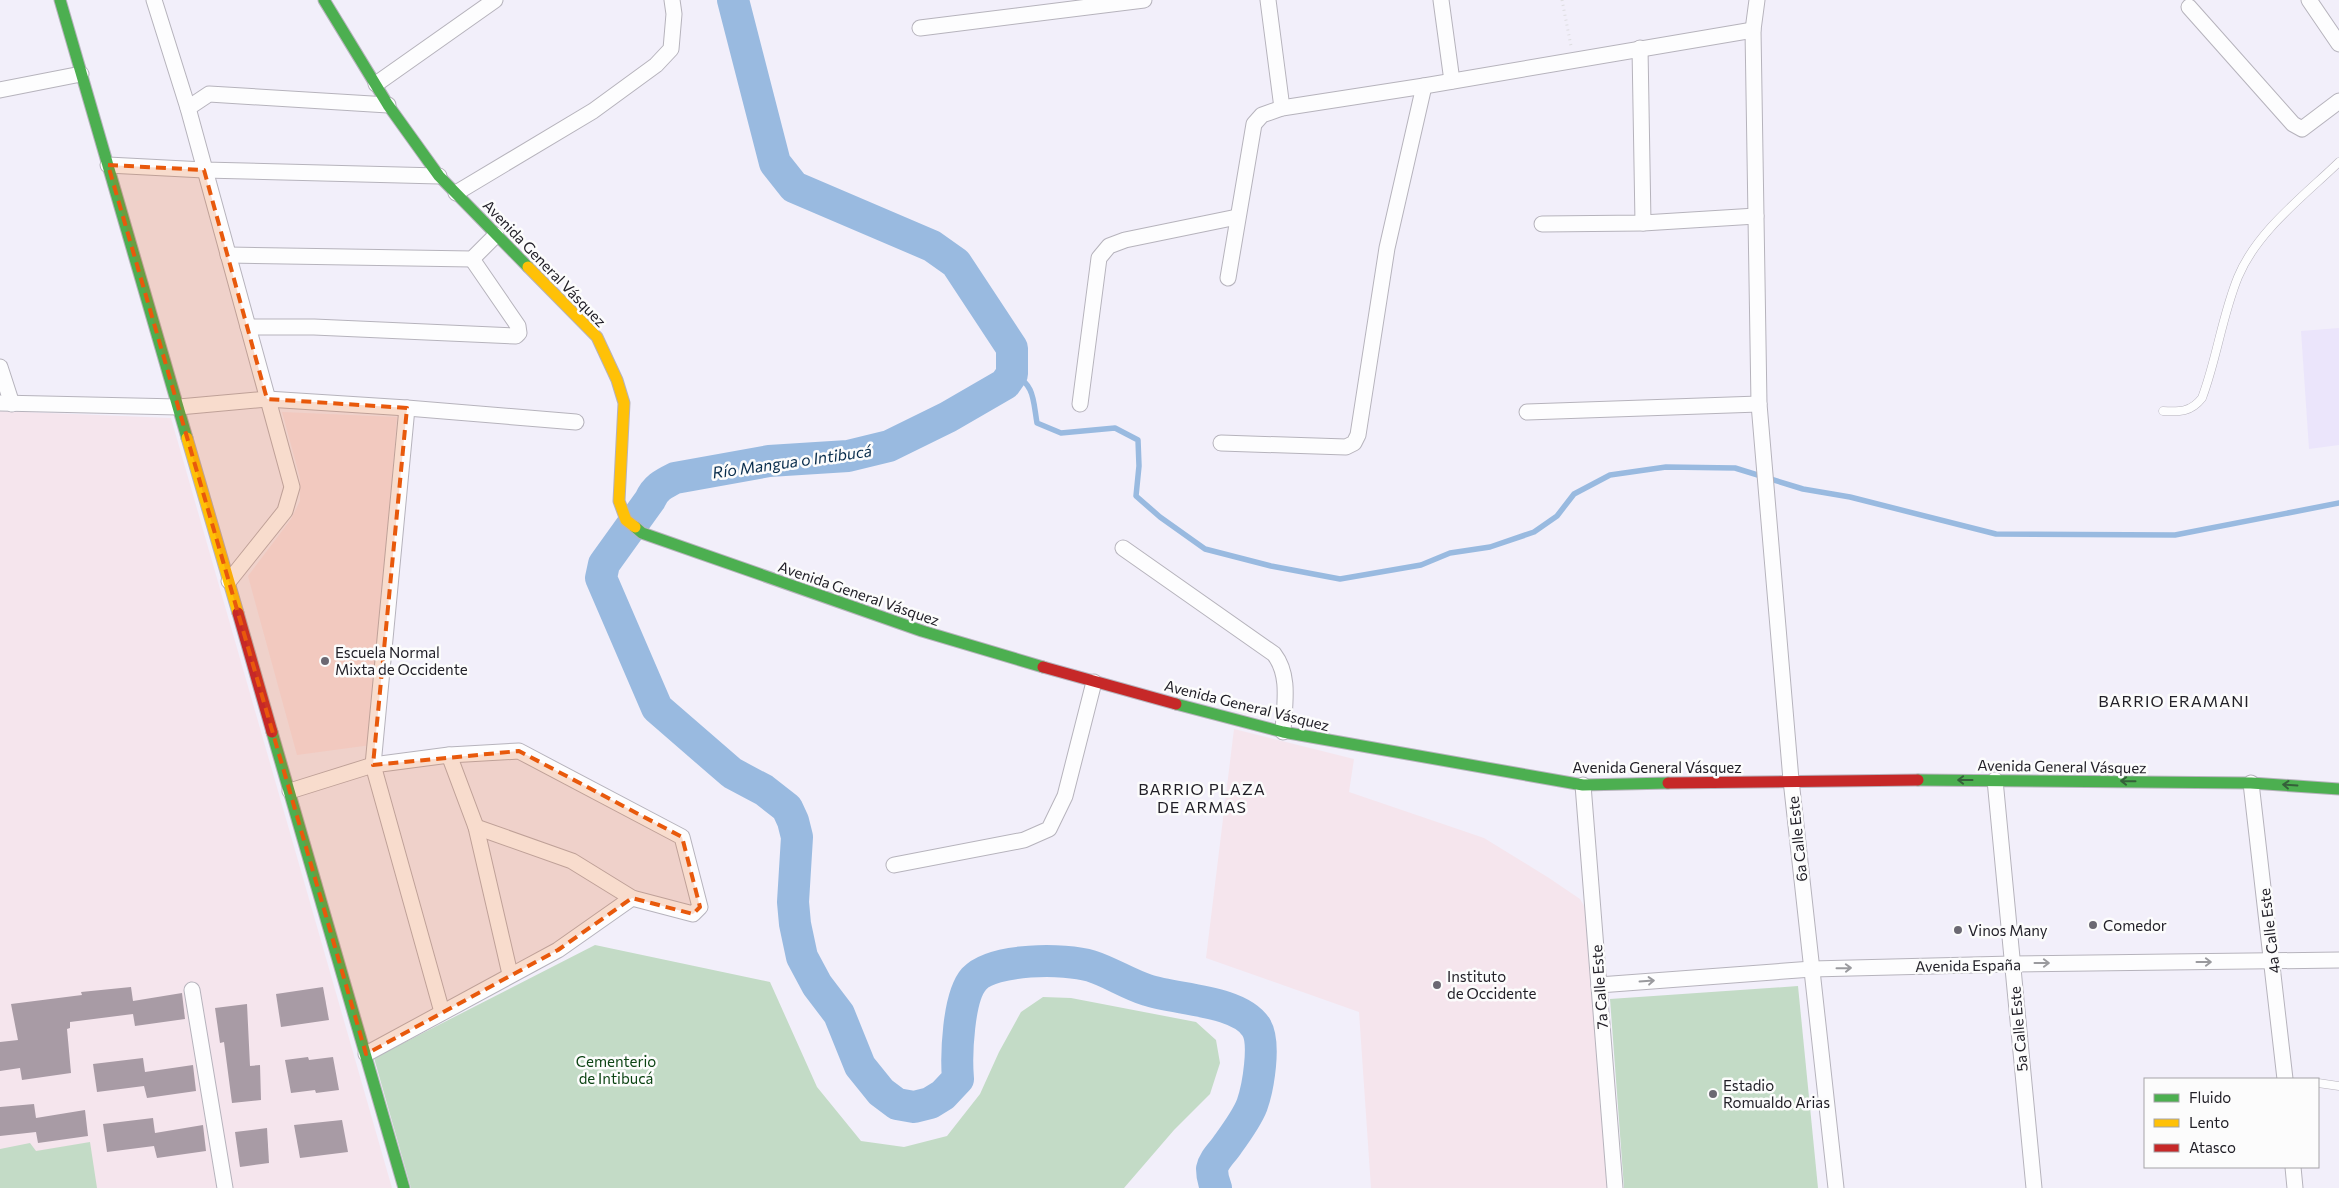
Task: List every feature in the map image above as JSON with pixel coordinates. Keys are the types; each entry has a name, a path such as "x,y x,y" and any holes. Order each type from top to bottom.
{"street":[{"path":"60,0 404,1188"},
{"path":"154,0 188,108 292,487 285,511 229,581"},
{"name":"Avenida General Vásquez","path":"324,0 388,105 439,176 597,337 617,380 624,403 619,501 626,520 642,533 922,631 1094,682 1283,732 1583,785 1791,780 1995,780 2251,783 2339,789"},
{"path":"376,84 495,0"},
{"path":"456,193 593,111 656,65 671,49 674,14 672,0"},
{"path":"920,28 1085,4 1144,0"},
{"path":"1268,0 1282,108"},
{"path":"1441,0 1452,81"},
{"name":"6a Calle Este","path":"1757,0 1753,30 1759,404 1791,780 1836,1188"},
{"path":"2309,0 2339,44"},
{"path":"2189,7 2293,124 2302,129 2339,101"},
{"path":"1228,278 1254,124 1257,118 1262,115 1282,108 1753,30"},
{"path":"1640,48 1643,223"},
{"path":"0,90 81,74"},
{"path":"1221,442 1346,447 1354,443 1358,435 1387,248 1424,86"},
{"path":"188,108 209,94 388,105"},
{"path":"108,165 204,170 439,176"},
{"path":"1542,224 1643,223 1756,216"},
{"path":"1080,404 1099,258 1109,246 1125,240 1237,217"},
{"path":"228,255 472,259 496,235"},
{"path":"248,327 314,327 516,336 519,333 518,326 472,259"},
{"path":"0,367 6,403 179,407 267,400 407,408 576,422"},
{"path":"1527,412 1759,404"},
{"path":"407,408 373,765 442,1012"},
{"path":"1123,548 1274,654 1282,664 1285,681 1283,732"},
{"path":"894,865 1024,840 1050,828 1066,796 1094,682"},
{"path":"290,791 373,765 449,755 519,750 682,837 700,907 693,914 632,898 572,861 476,826"},
{"path":"449,755 476,826 510,974"},
{"name":"5a Calle Este","path":"1995,780 2034,1188"},
{"name":"4a Calle Este","path":"2251,783 2288,1078"},
{"name":"7a Calle Este","path":"1583,785 1615,1188"},
{"path":"366,1054 510,974 558,950 632,898"},
{"name":"Avenida España","path":"1598,985 1812,969 2012,964 2339,960"},
{"path":"192,990 225,1188"},
{"path":"2293,1168 2295,1188"}],"lane":[{"path":"2163,411 2187,410 2195,406 2202,398 2238,276 2272,227 2339,162"},
{"path":"2319,1083 2339,1086"}],"path":[{"path":"1562,0 1574,60"}],"highlighted area":[{"path":"108,165 204,170 267,399 407,408 373,765 519,751 682,837 700,907 693,914 632,898 558,950 366,1054"}],"shaded area":[{"path":"2339,328 2339,445 2309,449 2301,331"},
{"path":"0,411 171,418 392,1188 0,1188"},
{"name":"Escuela Normal Mixta de Occidente","path":"282,412 397,417 371,745 297,755 248,576 291,519 300,501 300,478"},
{"name":"Instituto de Occidente","path":"1234,729 1354,759 1349,792 1484,838 1580,899 1587,911 1607,1188 1371,1188 1359,1012 1206,958"}],"green space":[{"name":"Cementerio de Intibucá","path":"595,945 770,982 817,1087 861,1141 904,1147 947,1136 980,1094 999,1052 1021,1012 1043,997 1071,998 1196,1022 1216,1040 1220,1063 1210,1094 1174,1130 1124,1188 411,1188 374,1058"},
{"name":"Estadio Romualdo Arias","path":"1798,986 1818,1188 1624,1188 1610,999"},
{"path":"90,1142 97,1188 0,1188 0,1149 30,1143 36,1151"}],"building":[{"path":"131,987 133,1001 182,993 185,1019 135,1026 133,1014 70,1022 70,1028 67,1029 71,1073 22,1080 20,1068 0,1071 0,1042 18,1040 11,1004 82,995 81,992"},
{"path":"323,987 329,1020 281,1027 276,994"},
{"path":"247,1004 250,1066 260,1065 261,1100 232,1103 224,1042 220,1043 215,1008"},
{"path":"308,1057 309,1060 333,1057 339,1090 316,1093 315,1090 291,1093 285,1060"},
{"path":"143,1058 145,1072 193,1065 196,1091 147,1098 144,1086 97,1092 93,1064"},
{"path":"34,1104 36,1118 85,1110 88,1136 38,1143 36,1132 0,1136 0,1107"},
{"path":"153,1118 155,1133 203,1125 206,1151 157,1158 154,1146 107,1152 103,1124"},
{"path":"342,1120 348,1152 300,1158 294,1125"},
{"path":"267,1128 269,1163 240,1167 235,1132"}],"waterway":[{"name":"Río Mangua o Intibucá","path":"733,0 775,163 794,187 932,246 956,263 1012,348 1012,374 1005,384 948,417 889,446 848,456 769,461 675,478 663,484 654,492 604,564 601,578 657,708 732,773 764,790 787,808 797,837 793,902 795,924 802,957 817,985 839,1014 860,1066 881,1092 897,1104 914,1107 930,1103 943,1095 958,1079 959,1027 964,999 974,979 983,972 997,967 1030,962 1064,962 1091,966 1147,990 1206,1002 1236,1011 1256,1027 1259,1034 1261,1054 1259,1077 1250,1110 1213,1165 1212,1174 1216,1188"},
{"path":"1012,374 1020,378 1029,388 1032,394 1037,423 1061,433 1115,428 1138,440 1139,466 1136,496 1160,517 1205,549 1271,566 1340,579 1421,565 1450,553 1490,547 1534,532 1557,516 1574,494 1610,475 1666,467 1735,468 1803,489 1850,497 1996,534 2175,535 2339,503"}],"traffic: fast":[{"path":"60,0 187,438"},
{"path":"324,0 388,105 439,176 528,267"},
{"path":"635,527 642,533 922,631 1043,667"},
{"path":"1176,704 1283,732 1583,785 1668,783"},
{"path":"272,732 404,1188"},
{"path":"1918,780 2251,783 2339,789"}],"traffic: slow":[{"path":"528,267 597,337 617,380 624,403 619,501 626,520 635,527"},
{"path":"187,438 238,613"}],"traffic: jam":[{"path":"238,613 272,732"},
{"path":"1043,667 1176,704"},
{"path":"1668,783 1918,780"}],"place":[{"name":"Escuela Normal Mixta de Occidente","path":"325,661"},
{"name":"Comedor","path":"2093,925"},
{"name":"Vinos Many","path":"1958,930"},
{"name":"Instituto de Occidente","path":"1437,985"},
{"name":"Estadio Romualdo Arias","path":"1713,1094"}],"district":[{"name":"BARRIO ERAMANI","path":"2174,700"},
{"name":"BARRIO PLAZA DE ARMAS","path":"1202,797"}]}
